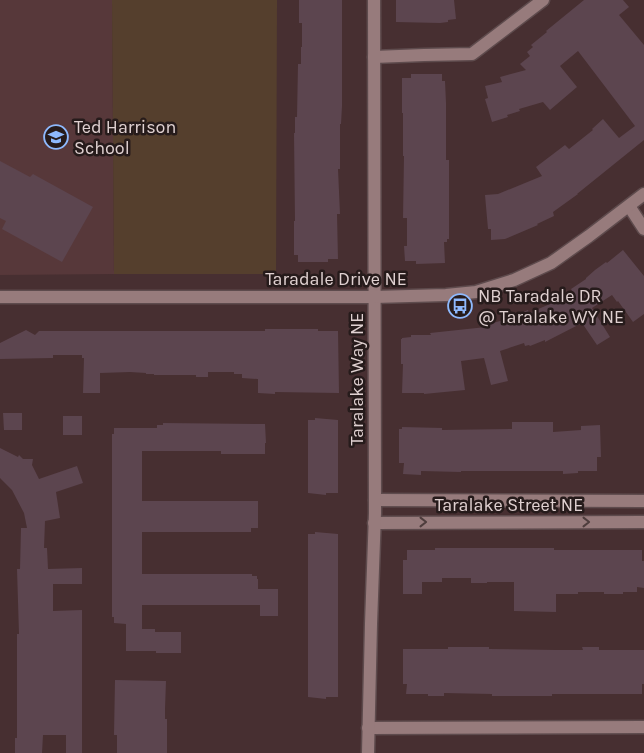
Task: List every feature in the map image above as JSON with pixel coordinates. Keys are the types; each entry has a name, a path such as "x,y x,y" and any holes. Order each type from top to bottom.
{"street":[{"name":"Taralake Way NE","path":"368,753 375,500 374,0"},
{"path":"374,57 472,54 544,0"},
{"name":"Taradale Drive NE","path":"0,297 374,297 446,295 476,292 514,280 551,263 644,194"},
{"path":"628,206 644,229"},
{"name":"Taralake Street NE","path":"375,500 644,501"},
{"name":"Taralake Street NE","path":"374,523 644,522"},
{"path":"368,728 644,727"}],"shaded area":[{"name":"Ted Harrison School","path":"0,0 112,0 114,274 0,275"},
{"path":"112,0 277,0 276,274 114,274"}],"building":[{"path":"299,0 342,0 342,106 340,169 338,169 340,214 337,214 338,259 328,259 328,262 298,262 298,255 294,255 294,133 295,117 297,117 298,64 301,64 302,47 302,23 299,23"},
{"path":"396,0 454,0 456,19 440,23 396,22"},
{"path":"584,0 623,0 629,7 619,15 644,45 644,140 553,212 554,216 505,239 491,240 491,229 488,229 485,195 498,194 542,176 536,167 565,145 569,149 593,130 603,119 619,138 635,126 578,51 560,66 577,87 550,110 543,102 519,109 520,111 507,115 508,117 492,122 485,99 488,98 485,86 502,82 500,77 526,70 520,64 530,56 527,52 533,47 531,45"},
{"path":"411,74 442,74 442,81 445,81 446,160 449,160 449,239 447,239 447,242 444,242 445,263 416,264 416,261 405,261 404,246 407,246 407,218 403,218 402,78 411,78"},
{"path":"0,161 30,177 33,174 93,207 62,262 2,229 6,221 0,218"},
{"path":"623,250 644,276 644,314 633,322 612,295 592,308 610,337 597,345 582,323 545,342 545,340 530,346 525,346 524,343 500,351 508,381 491,385 484,358 461,361 465,390 424,394 402,393 402,338 411,337 411,335 431,335 430,333 486,327 485,325 504,320 528,310 529,313 557,301 572,291 571,289"},
{"path":"265,329 338,331 339,393 258,393 258,379 242,378 242,374 234,374 234,372 208,372 208,377 196,377 196,375 154,375 130,372 100,373 100,393 83,393 84,358 82,358 82,355 53,355 53,358 0,359 0,343 26,330 35,335 39,331 265,331"},
{"path":"3,413 22,413 22,430 4,430"},
{"path":"63,416 82,416 82,435 63,435"},
{"path":"315,418 338,420 338,493 326,493 326,495 308,493 308,420 315,420"},
{"path":"512,422 553,422 553,432 581,430 581,426 600,425 601,457 597,457 597,471 578,471 578,473 563,474 563,471 421,471 421,475 403,474 404,463 399,463 399,429 402,429 402,427 442,428 442,430 512,429"},
{"path":"163,423 265,424 265,454 221,454 221,451 142,451 142,501 258,501 258,528 251,528 251,532 142,532 142,574 252,574 252,576 257,576 258,589 278,589 278,616 260,616 260,605 142,605 142,629 155,629 155,632 181,632 181,653 126,651 126,624 114,623 114,617 112,617 112,434 114,434 114,428 157,428 157,425 163,425"},
{"path":"0,448 18,457 19,455 23,459 33,459 32,465 39,479 77,466 83,483 56,492 60,518 45,521 44,548 47,548 48,569 82,568 82,584 53,584 53,611 82,610 82,753 66,753 66,735 43,735 42,753 15,753 15,738 17,738 17,634 19,634 17,569 20,569 21,528 27,528 24,513 12,490 0,478"},
{"path":"315,532 338,534 338,697 326,697 326,699 308,697 308,534 315,534"},
{"path":"435,548 642,550 644,588 637,587 637,592 623,592 623,594 578,592 578,594 556,594 556,612 514,611 514,582 471,583 471,578 442,578 442,582 422,582 422,594 403,594 403,560 407,560 407,550 435,550"},
{"path":"448,647 583,650 582,647 599,647 599,650 644,650 644,684 642,684 642,694 492,696 492,694 444,693 444,696 428,696 428,694 406,694 407,684 403,684 403,649 448,649"},
{"path":"115,680 166,681 165,719 167,719 167,753 117,753 117,735 114,735"}],"place":[{"name":"Ted Harrison School","path":"56,137"},
{"name":"NB Taradale DR @ Taralake WY NE","path":"460,306"}]}
